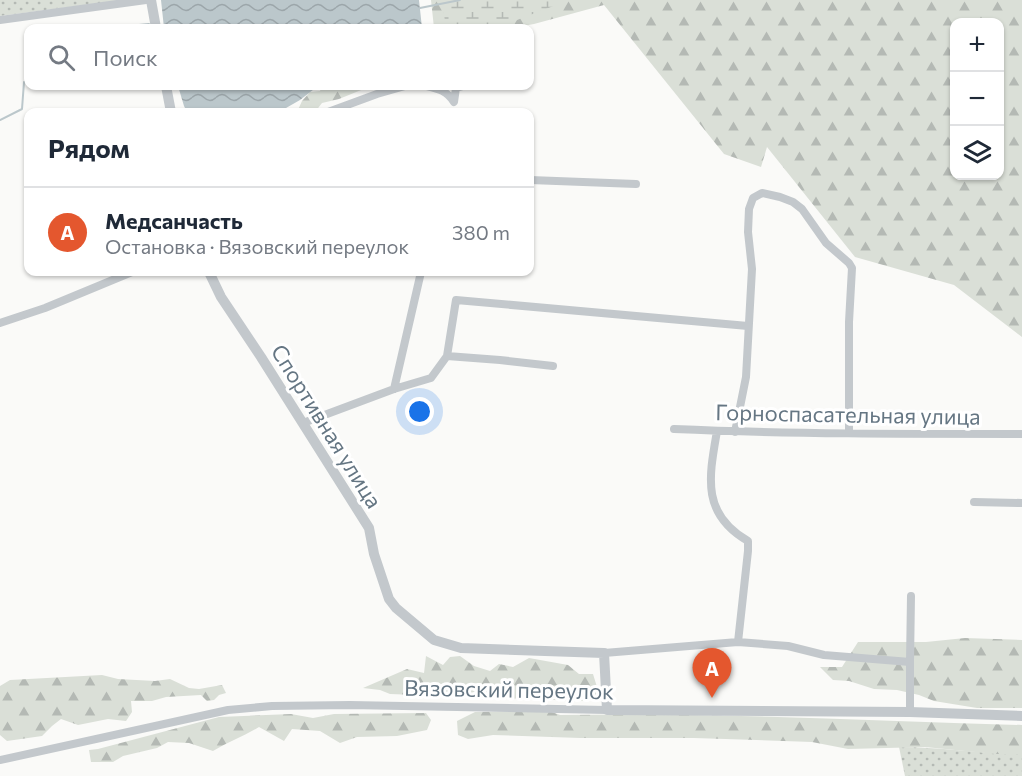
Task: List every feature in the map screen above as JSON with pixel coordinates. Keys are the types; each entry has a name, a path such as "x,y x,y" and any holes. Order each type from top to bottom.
{"street":[{"path":"0,21 146,0"},
{"path":"151,0 155,24"},
{"path":"167,90 170,108"},
{"path":"339,108 391,90"},
{"path":"441,90 449,95 454,102"},
{"path":"453,108 456,90"},
{"path":"534,180 636,184"},
{"path":"735,432 746,377 752,269 748,232 749,209 753,198 762,194 794,202 802,209 826,243 852,268 849,322 849,434"},
{"path":"0,323 45,308 120,276"},
{"name":"Спортивная улица","path":"211,276 221,297 369,528 374,554 389,599 396,608 434,640 461,648 604,653"},
{"path":"394,389 420,276"},
{"path":"303,423 394,389 431,378 447,356 456,300 748,326"},
{"path":"447,356 553,366"},
{"name":"Горноспасательная улица","path":"674,429 849,434 1022,434"},
{"path":"717,431 710,485 714,504 723,521 735,533 748,541 738,642"},
{"path":"974,502 1022,503"},
{"path":"910,712 911,596"},
{"path":"607,710 604,653 738,642 788,646 824,655 910,662"},
{"name":"Вязовский переулок","path":"0,760 228,710 261,707 350,705 910,712 1022,716"}],"green space":[{"path":"0,0 123,0 0,16"},
{"path":"431,0 1022,0 1022,337 954,285 855,257 767,147 761,167 724,154 604,5 534,24 434,24"},
{"path":"442,0 569,0 506,24 445,24"},
{"path":"361,90 322,103 318,108 299,108 310,92"},
{"path":"965,638 1022,640 1022,708 977,708 934,701 897,690 874,689 849,681 833,680 820,667 842,667 858,642 926,642"},
{"path":"426,656 443,665 450,657 460,656 474,666 490,671 499,664 513,667 529,658 568,665 579,674 593,674 597,687 595,699 581,701 390,694 363,688 407,669 424,673"},
{"path":"102,675 118,679 155,681 170,679 189,688 199,689 222,685 226,693 207,701 201,695 131,701 132,712 126,721 108,719 78,725 61,719 42,736 7,741 0,735 0,686 10,680"},
{"path":"549,711 560,715 733,716 1022,725 1022,754 995,754 925,747 848,749 812,742 694,738 493,735 468,739 458,735 457,721 475,712"},
{"path":"426,713 431,720 427,730 397,736 357,737 340,743 320,731 292,729 284,741 259,727 213,751 189,743 168,742 157,748 123,756 113,762 91,762 89,750 219,717 291,714 313,718 334,714"},
{"path":"899,747 1022,754 1022,776 905,776"}],"water":[{"path":"161,0 419,0 422,24 164,24"},
{"path":"179,90 313,90 286,108 185,108"}],"waterway":[{"path":"420,8 460,0"},
{"path":"0,120 22,109 24,82"}],"place":[{"name":"Медсанчасть","path":"712,698"}]}
